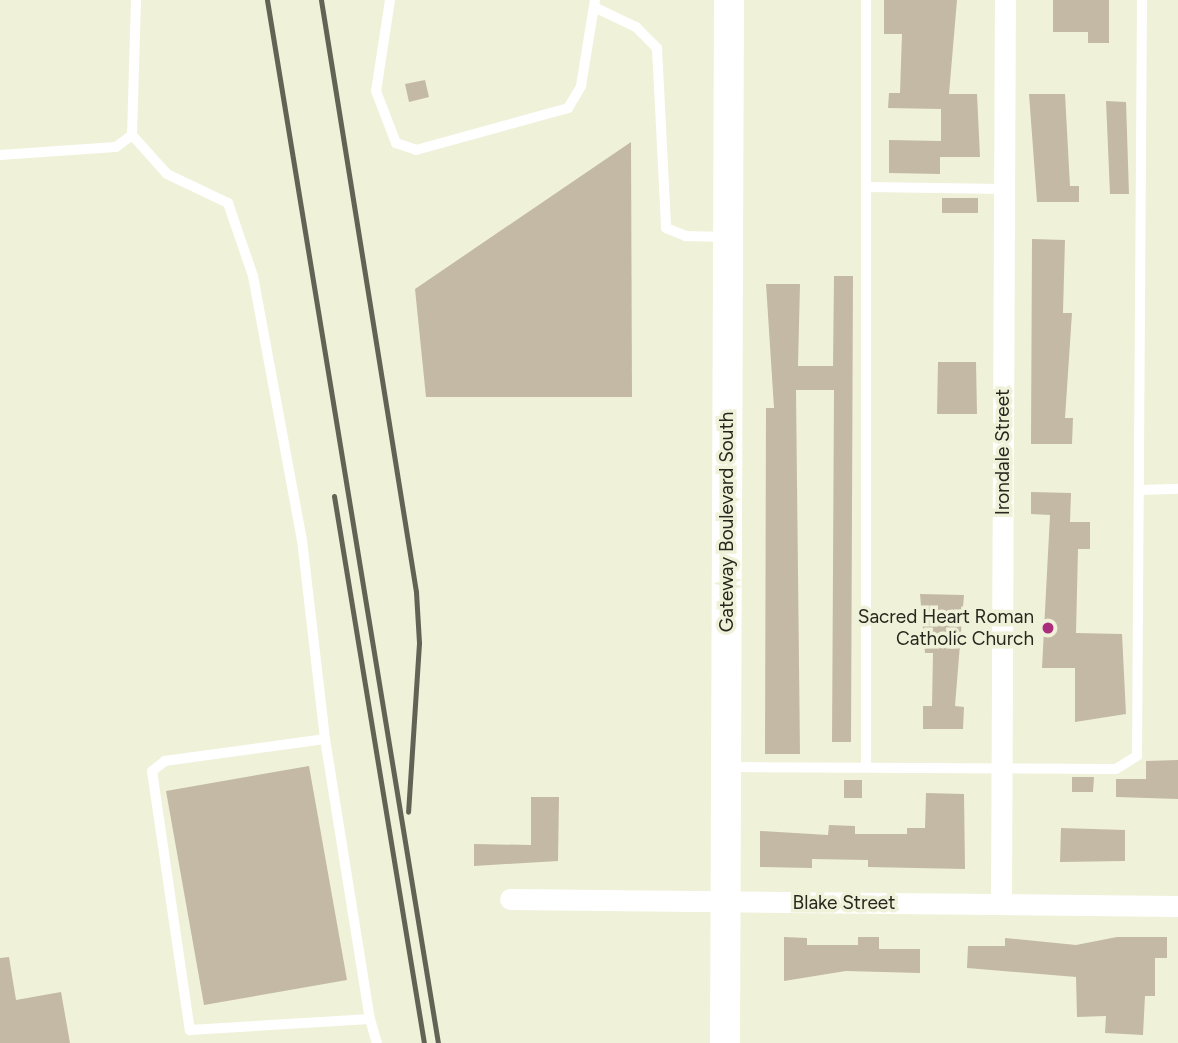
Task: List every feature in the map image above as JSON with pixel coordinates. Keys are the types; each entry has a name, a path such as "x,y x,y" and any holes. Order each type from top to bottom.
{"main road":[{"name":"Gateway Boulevard South","path":"725,1043 729,0"}],"street":[{"name":"Irondale Street","path":"1001,904 1005,0"},
{"name":"Blake Street","path":"510,899 1178,906"}],"lane":[{"path":"136,0 132,135 167,174 228,203 253,276 302,540 325,739 370,1019 377,1043"},
{"path":"390,0 376,91 379,112 396,143 416,150 568,108 581,86 595,3 636,27 657,48 666,228 686,236 728,237"},
{"path":"866,0 866,767"},
{"path":"726,767 1116,769 1138,756 1142,0"},
{"path":"0,155 116,147 132,135"},
{"path":"867,187 1004,189"},
{"path":"1141,490 1178,489"},
{"path":"325,739 165,761 152,771 172,933 190,1030 370,1019"}],"building":[{"path":"884,0 957,0 949,94 977,94 980,157 940,157 940,174 889,173 889,140 941,141 941,109 888,108 889,93 900,93 902,34 884,34"},
{"path":"1053,0 1109,0 1109,43 1088,43 1088,32 1053,32"},
{"path":"425,80 429,97 409,102 405,84"},
{"path":"1029,94 1065,94 1070,186 1079,186 1079,202 1037,202"},
{"path":"1106,101 1126,102 1129,194 1110,194"},
{"path":"631,142 632,397 426,397 415,289"},
{"path":"942,198 978,198 978,213 942,213"},
{"path":"1032,239 1065,240 1063,313 1072,313 1065,418 1073,418 1072,444 1031,444"},
{"path":"834,276 853,276 851,742 832,742 834,390 796,390 800,754 765,754 766,408 774,408 766,284 800,284 798,366 833,366"},
{"path":"938,362 976,362 977,414 937,414"},
{"path":"1031,492 1071,493 1070,522 1090,522 1090,549 1078,549 1076,633 1122,634 1126,714 1075,722 1075,668 1042,668 1050,515 1031,514"},
{"path":"920,594 964,595 955,706 964,707 963,729 923,729 923,706 932,706 933,653 925,653"},
{"path":"1178,760 1178,799 1116,797 1116,779 1146,779 1146,761"},
{"path":"309,766 347,980 204,1005 166,791"},
{"path":"1072,777 1094,777 1093,792 1072,792"},
{"path":"844,780 862,780 862,798 844,798"},
{"path":"926,793 964,794 965,869 868,867 868,860 812,859 812,868 760,867 760,831 828,835 829,825 855,826 855,834 907,834 907,828 925,828"},
{"path":"531,797 559,797 558,861 474,866 474,844 531,845"},
{"path":"1061,828 1125,830 1125,861 1060,862"},
{"path":"784,937 807,938 807,945 858,945 858,937 879,937 879,949 920,949 920,973 846,971 784,981"},
{"path":"1117,937 1167,937 1167,958 1155,958 1155,996 1145,996 1143,1035 1105,1033 1106,1016 1077,1017 1076,977 967,968 968,946 1005,946 1005,938 1076,945"},
{"path":"9,957 16,1000 61,992 70,1043 0,1043 0,958"}],"railway":[{"path":"267,0 438,1043"},
{"path":"321,0 416,592 419,643 408,812"},
{"path":"334,496 424,1043"}],"place":[{"name":"Sacred Heart Roman Catholic Church","path":"1048,628"}]}
